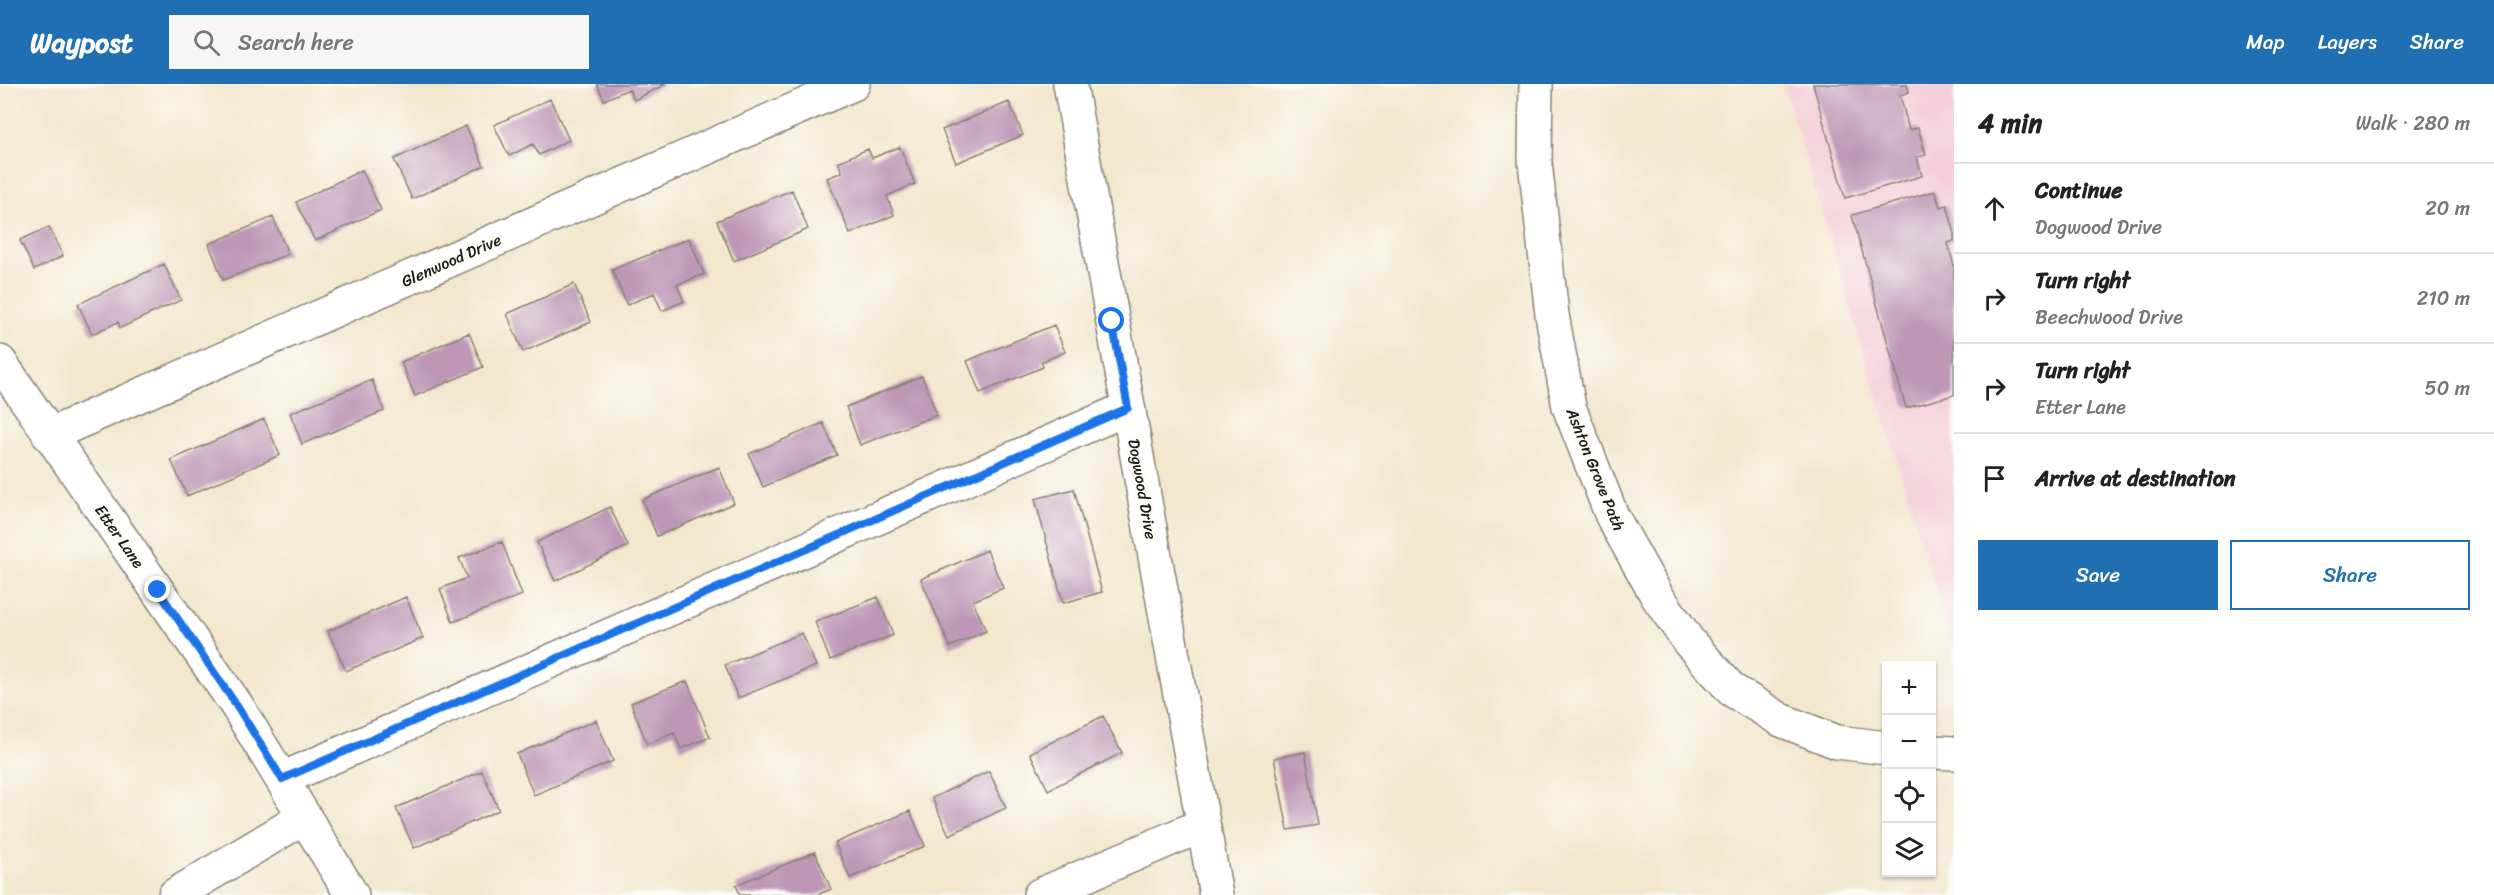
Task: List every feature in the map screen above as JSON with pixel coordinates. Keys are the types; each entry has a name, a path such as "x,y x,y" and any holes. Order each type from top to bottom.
{"street":[{"name":"Glenwood Drive","path":"49,435 853,84"},
{"name":"Dogwood Drive","path":"1070,84 1216,895"},
{"name":"Ashton Grove Path","path":"1536,84 1535,162 1552,315 1569,407 1612,516 1657,596 1689,642 1732,690 1781,720 1837,742 1882,747"},
{"name":"Etter Lane","path":"0,362 237,706 352,895"},
{"path":"282,779 1128,408"},
{"path":"1936,752 1954,753"},
{"path":"175,895 305,817"},
{"path":"1040,895 1203,825"}],"shaded area":[{"path":"1783,84 1954,84 1954,650"}],"building":[{"path":"597,84 666,84 634,100 629,89 604,100"},
{"path":"1813,84 1907,84 1909,92 1900,95 1909,130 1918,128 1926,155 1917,157 1922,176 1845,198"},
{"path":"550,99 569,140 539,155 533,144 509,156 494,125"},
{"path":"1009,102 1023,135 956,163 942,130"},
{"path":"466,126 484,166 412,199 394,159"},
{"path":"900,147 915,184 887,196 894,215 850,234 827,178 842,172 838,162 868,149 872,158"},
{"path":"362,170 381,210 315,241 296,202"},
{"path":"792,190 808,229 734,261 717,221"},
{"path":"1935,191 1940,207 1947,205 1954,230 1954,241 1948,243 1954,266 1954,395 1906,408 1852,215"},
{"path":"273,217 288,254 223,280 209,244"},
{"path":"49,227 63,256 34,270 20,240"},
{"path":"689,238 704,274 677,285 684,301 662,311 654,293 627,305 612,270"},
{"path":"164,264 181,300 120,328 118,322 92,334 78,304"},
{"path":"574,284 591,322 523,352 507,314"},
{"path":"1054,325 1065,352 1041,362 1043,367 980,393 967,361"},
{"path":"469,333 483,367 415,396 401,362"},
{"path":"922,376 937,415 860,445 846,407"},
{"path":"372,380 384,411 302,444 290,413"},
{"path":"264,419 280,455 187,496 171,460"},
{"path":"823,423 837,455 763,487 749,454"},
{"path":"719,467 734,503 657,536 642,500"},
{"path":"1074,489 1102,592 1063,603 1035,499"},
{"path":"610,507 628,546 555,581 537,542"},
{"path":"502,542 522,595 453,622 440,589 467,578 459,558"},
{"path":"987,550 1003,588 973,601 986,631 950,647 921,579"},
{"path":"406,597 423,638 346,671 328,631"},
{"path":"878,597 893,635 830,660 815,622"},
{"path":"802,633 816,666 738,698 725,665"},
{"path":"687,681 710,737 681,749 674,733 647,744 631,703"},
{"path":"1103,716 1122,753 1048,790 1030,753"},
{"path":"596,720 613,761 534,795 517,754"},
{"path":"1305,752 1318,825 1288,830 1274,758"},
{"path":"482,771 499,810 414,848 396,808"},
{"path":"989,771 1006,808 949,835 932,798"},
{"path":"910,811 925,846 850,878 835,843"},
{"path":"815,852 831,889 817,895 740,895 736,885"}],"route":[{"path":"158,590 237,706 282,779 1128,408 1112,321"}]}
